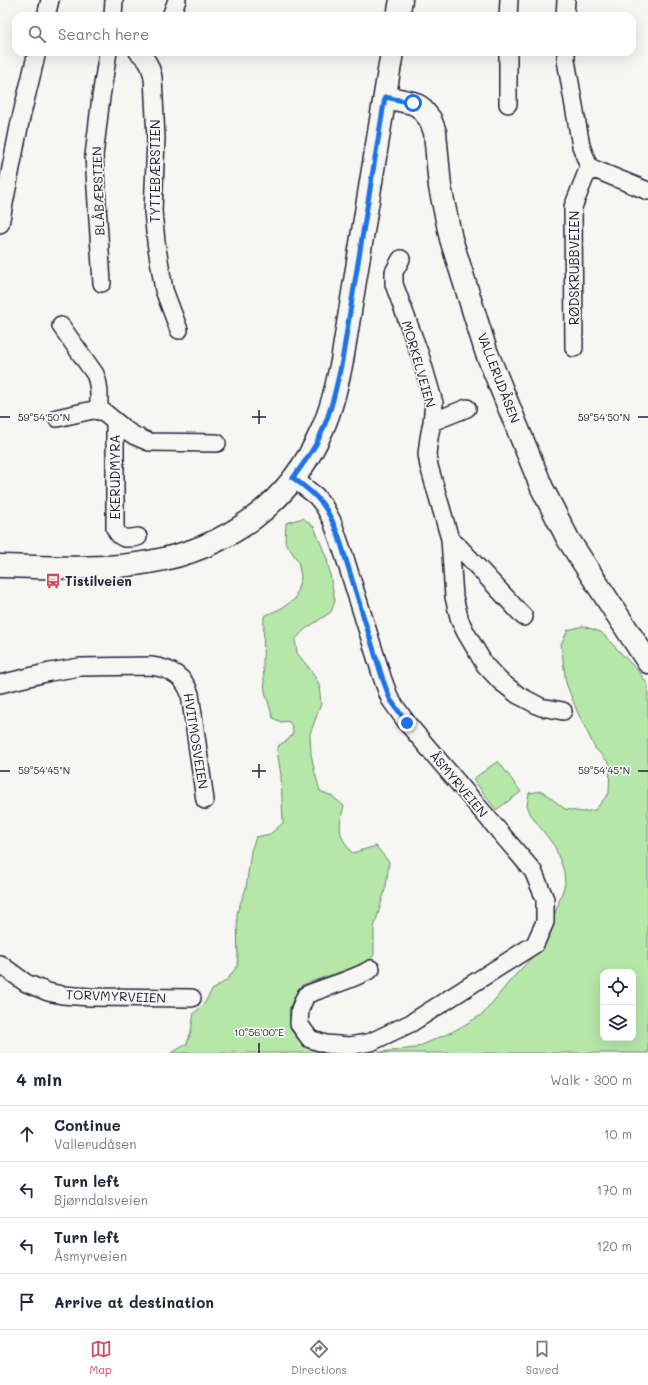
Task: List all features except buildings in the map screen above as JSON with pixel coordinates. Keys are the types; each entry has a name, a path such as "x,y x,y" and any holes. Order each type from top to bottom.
{"street":[{"path":"47,12 50,0"},
{"path":"113,12 114,0"},
{"path":"173,12 178,0"},
{"path":"399,12 401,0"},
{"path":"508,12 509,0"},
{"path":"566,0 566,12"},
{"path":"0,224 20,122 36,56"},
{"name":"BLÅBÆRSTIEN","path":"102,283 94,156 107,56"},
{"name":"TYTTEBÆRSTIEN","path":"146,56 151,67 155,89 156,139 153,210 156,242 164,290 180,330"},
{"path":"0,566 89,567 128,565 160,560 188,553 217,541 238,530 270,504 293,478 309,455 319,436 328,416 336,387 342,361 391,56"},
{"path":"508,56 508,104"},
{"path":"566,56 581,146 589,167 648,191"},
{"name":"VALLERUDÅSEN","path":"385,97 413,103 420,107 426,113 432,125 436,140 440,187 447,221 453,246 486,351 553,512 585,565 642,640 648,662"},
{"name":"RØDSKRUBBVEIEN","path":"574,348 573,207 589,167"},
{"name":"MORKELVEIEN","path":"400,259 394,272 394,284 420,356 434,403 427,454 428,466 450,539 452,579 457,611 466,633 485,665 493,674 518,695 541,707 563,711"},
{"path":"61,326 98,381 100,387 98,410"},
{"path":"432,422 467,408"},
{"path":"57,418 98,410 104,412 115,423 135,436 149,442 217,443"},
{"name":"EKERUDMYRA","path":"115,423 115,528 118,534 122,537 138,537"},
{"name":"ÅSMYRVEIEN","path":"293,478 316,496 324,506 332,521 390,699 407,723 533,871 545,899 545,922 535,944 411,1023 371,1042 349,1046 326,1044 310,1040 299,1024 300,1009 306,995 359,976 371,969"},
{"name":"MORKELVEIEN","path":"450,539 524,617"},
{"name":"HVITMOSVEIEN","path":"0,684 50,672 80,667 151,666 161,667 174,673 188,686 190,694 205,800"},
{"name":"TORVMYRVEIEN","path":"0,964 16,977 32,986 62,995 90,997 192,998"}],"green space":[{"path":"303,518 314,527 327,559 335,601 331,612 304,630 295,640 297,653 319,684 321,704 310,734 311,754 320,791 332,796 344,806 340,831 344,841 352,853 376,846 389,862 386,886 374,928 374,955 368,962 302,985 295,995 289,1010 291,1030 297,1038 313,1046 333,1053 171,1053 187,1044 194,1013 204,1004 212,990 227,980 238,965 237,913 246,888 251,851 256,837 270,834 283,823 281,775 277,751 279,745 288,740 293,733 292,726 288,721 281,722 273,718 265,692 263,666 264,616 282,608 295,599 301,577 298,561 285,542 286,523"},
{"path":"583,626 601,632 639,672 648,685 648,1053 372,1053 415,1048 454,1031 483,1014 509,982 535,954 551,925 565,884 564,871 555,847 531,815 527,806 529,793 542,791 565,809 582,812 595,810 609,793 610,764 595,748 577,711 566,683 561,644 568,630"},
{"path":"498,761 521,792 496,810 473,779"}],"place":[{"name":"Tistilveien","path":"53,581"}],"route":[{"path":"407,723 390,699 339,537 332,521 324,506 316,496 293,478 309,455 323,430 336,387 342,361 385,97 413,103"}]}
